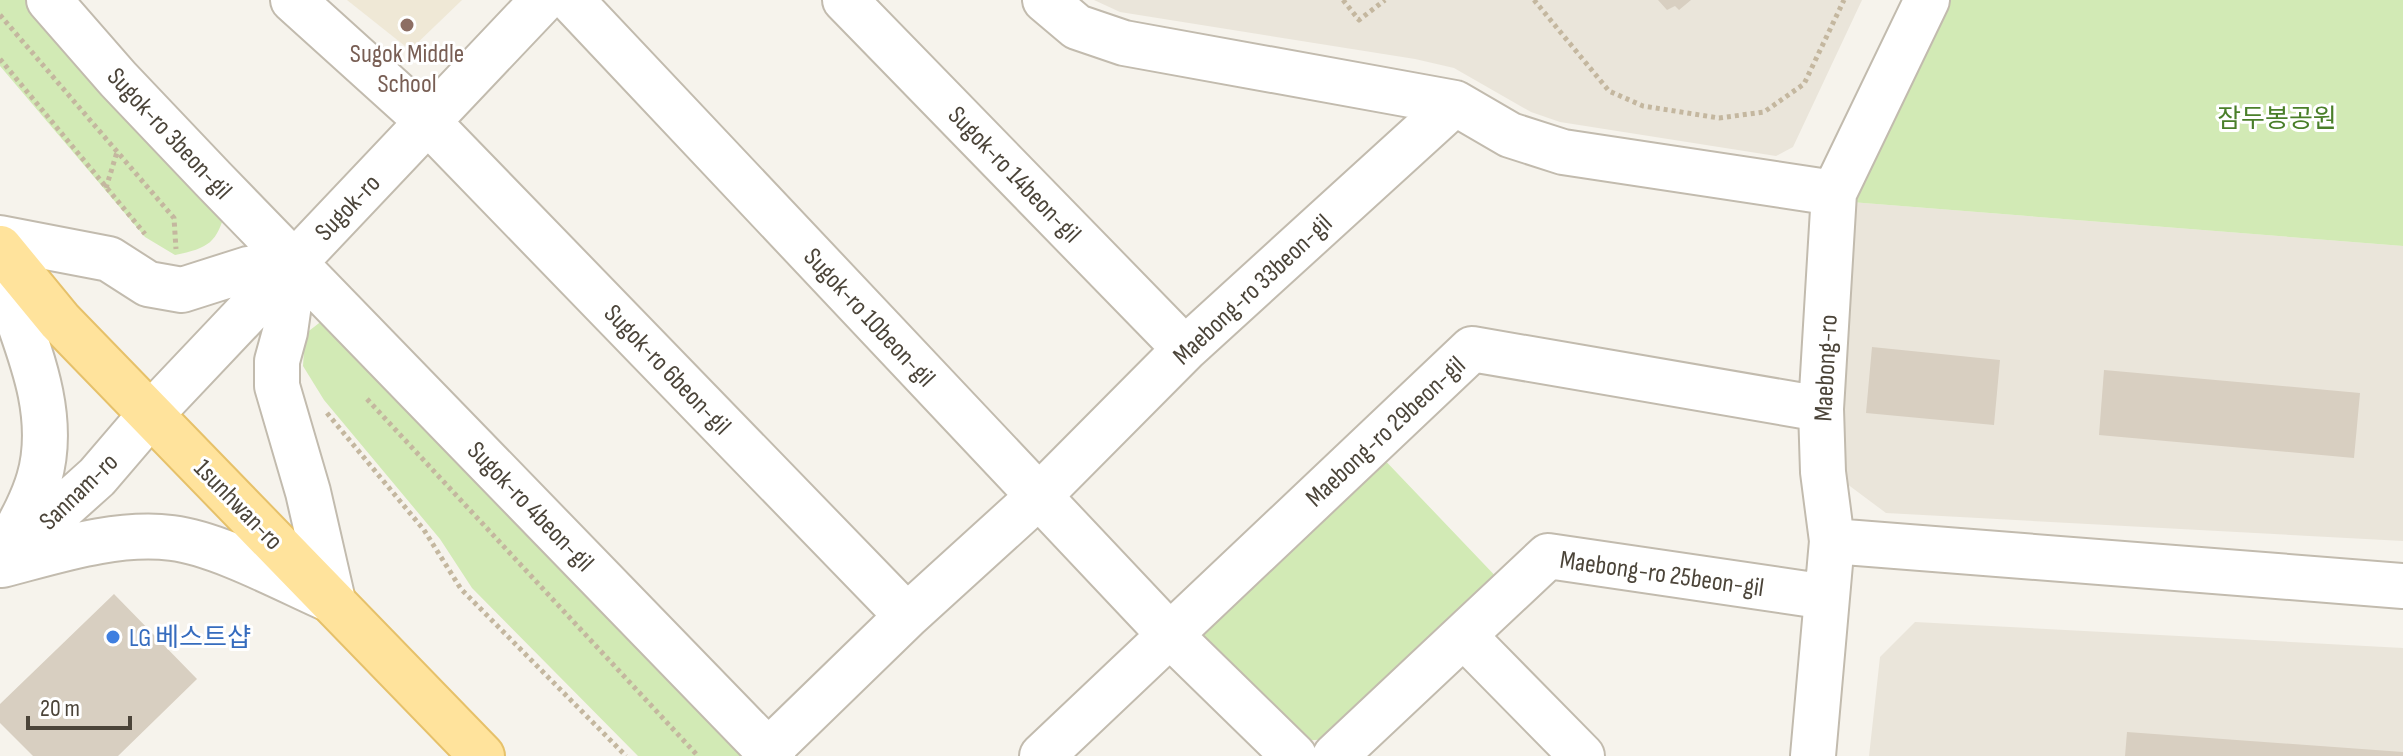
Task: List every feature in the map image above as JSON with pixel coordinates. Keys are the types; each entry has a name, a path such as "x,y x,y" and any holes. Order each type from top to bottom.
{"main road":[{"name":"1sunhwan-ro","path":"0,248 60,321 482,756"}],"street":[{"name":"Sugok-ro 3beon-gil","path":"49,0 118,79 295,262"},
{"name":"Sugok-ro 6beon-gil","path":"293,0 428,122 907,616"},
{"name":"Sugok-ro","path":"151,414 543,0"},
{"name":"Sugok-ro 10beon-gil","path":"571,0 1169,634 1294,756"},
{"name":"Sugok-ro 14beon-gil","path":"845,0 1185,349"},
{"path":"1045,0 1077,27 1124,43 1455,103 1510,135 1563,152 1834,193"},
{"name":"Maebong-ro","path":"1813,756 1832,541 1823,472 1821,409 1834,193 1927,0"},
{"name":"Maebong-ro 33beon-gil","path":"771,753 907,616 1039,496 1185,349 1455,103"},
{"path":"0,238 109,259 148,284 182,290 248,269 295,262 285,332 277,361 277,386 308,492 333,601"},
{"name":"Sugok-ro 4beon-gil","path":"295,262 771,753"},
{"path":"0,268 35,369 43,409 43,433 40,478 0,563"},
{"name":"Maebong-ro 29beon-gil","path":"1042,756 1472,349 1821,409"},
{"name":"Sannam-ro","path":"0,563 97,477 151,414"},
{"path":"0,563 104,542 145,537 174,538 208,546 333,601"},
{"path":"1832,541 2403,586"},
{"name":"Maebong-ro 25beon-gil","path":"1335,756 1548,556 1827,597"},
{"path":"1464,636 1582,756"}],"path":[{"path":"1343,0 1359,20 1385,0"},
{"path":"1534,0 1609,91 1643,106 1719,118 1764,112 1804,84 1844,0"},
{"path":"0,15 174,218 177,255"},
{"path":"0,59 154,244"},
{"path":"106,188 117,151"},
{"path":"360,392 698,756"},
{"path":"324,410 424,530 461,589 626,756"}],"shaded area":[{"name":"Sugok Middle School","path":"347,0 462,0 410,50"},
{"path":"1094,0 1862,0 1793,147 1776,156 1560,122 1531,112 1454,68 1415,59 1120,12"},
{"path":"1851,202 2403,246 2403,541 1886,513 1831,472"},
{"path":"1915,622 2403,648 2403,756 1869,756 1880,657"}],"green space":[{"path":"0,0 40,0 226,209 219,230 210,242 196,250 175,255 145,237 0,66"},
{"name":"잠두봉공원","path":"1949,0 2403,0 2403,246 1851,202"},
{"path":"323,320 756,756 638,756 472,588 440,539 324,400 303,366 305,334"},
{"path":"1377,452 1503,584 1327,739 1303,741 1197,639"}],"building":[{"path":"1658,0 1691,0 1679,10 1675,6 1667,10"},
{"path":"1872,347 2000,360 1994,425 1866,413"},
{"path":"2104,370 2360,393 2354,458 2099,435"},
{"name":"LG 베스트샵","path":"114,594 197,679 118,756 33,756 0,723 0,704"},
{"path":"2127,732 2403,752 2403,756 2125,756"}],"place":[{"name":"Sugok Middle School","path":"407,25"},
{"name":"LG 베스트샵","path":"113,637"}]}
